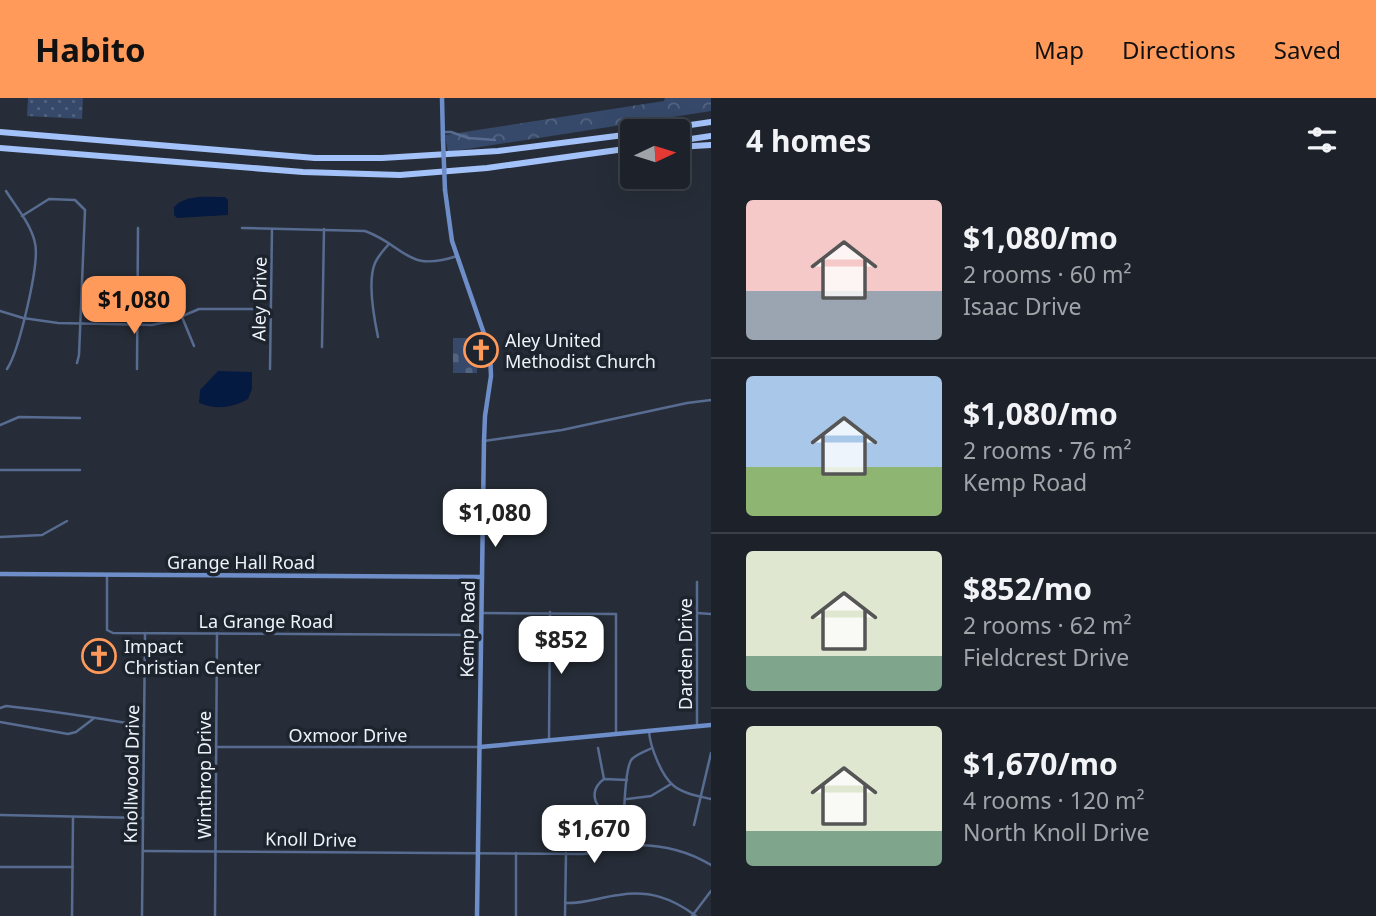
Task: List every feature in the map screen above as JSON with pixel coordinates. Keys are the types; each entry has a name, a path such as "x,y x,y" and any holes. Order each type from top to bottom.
{"highway":[{"path":"690,125 711,122"},
{"path":"0,132 315,158 382,158 498,151 620,136"},
{"path":"690,139 711,136"},
{"path":"690,146 711,145"},
{"path":"0,148 355,175 487,169 620,151"}],"main road":[{"name":"Kemp Road","path":"442,98 448,222 490,351 491,376 484,441 477,916"},
{"name":"Grange Hall Road","path":"0,574 482,577"},
{"path":"480,747 711,725"}],"street":[{"path":"443,132 452,132 468,138 495,140"},
{"path":"6,191 33,235 37,254 23,317 7,369"},
{"path":"22,216 52,198 75,200 84,208 86,217 79,355 76,363"},
{"path":"137,369 138,228"},
{"path":"242,228 365,230 418,261 434,262 457,256"},
{"name":"Aley Drive","path":"270,369 272,229"},
{"path":"322,347 324,229"},
{"path":"378,337 373,316 373,271 377,259 389,243"},
{"path":"0,311 50,323 161,324 208,309 270,309"},
{"path":"182,317 194,346"},
{"path":"484,441 562,430 711,400"},
{"path":"0,425 19,417 80,418"},
{"path":"0,470 80,470"},
{"path":"0,537 42,535 67,521"},
{"name":"La Grange Road","path":"107,575 107,630 113,633 481,635"},
{"name":"Darden Drive","path":"696,726 697,582"},
{"path":"549,741 550,612"},
{"path":"481,613 613,613 618,618 616,734"},
{"path":"697,614 711,614"},
{"name":"Knollwood Drive","path":"142,916 145,633"},
{"name":"Winthrop Drive","path":"215,916 217,633"},
{"path":"0,708 6,706 69,713 144,726"},
{"path":"0,723 70,734 93,719"},
{"path":"649,731 652,748 671,784 680,790 711,799"},
{"name":"Oxmoor Drive","path":"216,747 480,747"},
{"path":"598,748 604,779"},
{"path":"624,846 622,819 627,799 628,767 633,758 652,748"},
{"path":"694,825 711,753"},
{"path":"604,779 627,780"},
{"path":"604,779 595,790 597,805 601,809 624,811"},
{"path":"627,799 651,796 671,784"},
{"path":"0,815 143,818"},
{"path":"72,916 74,816"},
{"name":"Knoll Drive","path":"143,850 590,853 624,846 653,845 691,855 711,865"},
{"path":"516,853 516,916"},
{"path":"565,916 566,853"},
{"path":"0,867 73,867"},
{"path":"565,904 619,895 649,894 670,900 694,915 711,891"}],"green space":[{"path":"28,98 83,98 82,119 27,116"},
{"path":"665,98 711,98 711,111 660,119 620,119 620,125 448,152 445,135 664,101"},
{"path":"453,338 477,338 477,373 453,373"}],"shaded area":[{"path":"225,197 228,200 228,215 177,218 174,215 174,207 184,200"},
{"path":"218,371 252,372 252,389 248,399 224,407 199,403 200,390"}],"place":[{"name":"Aley United Methodist Church","path":"481,350"},
{"name":"Impact Christian Center","path":"99,656"}]}
